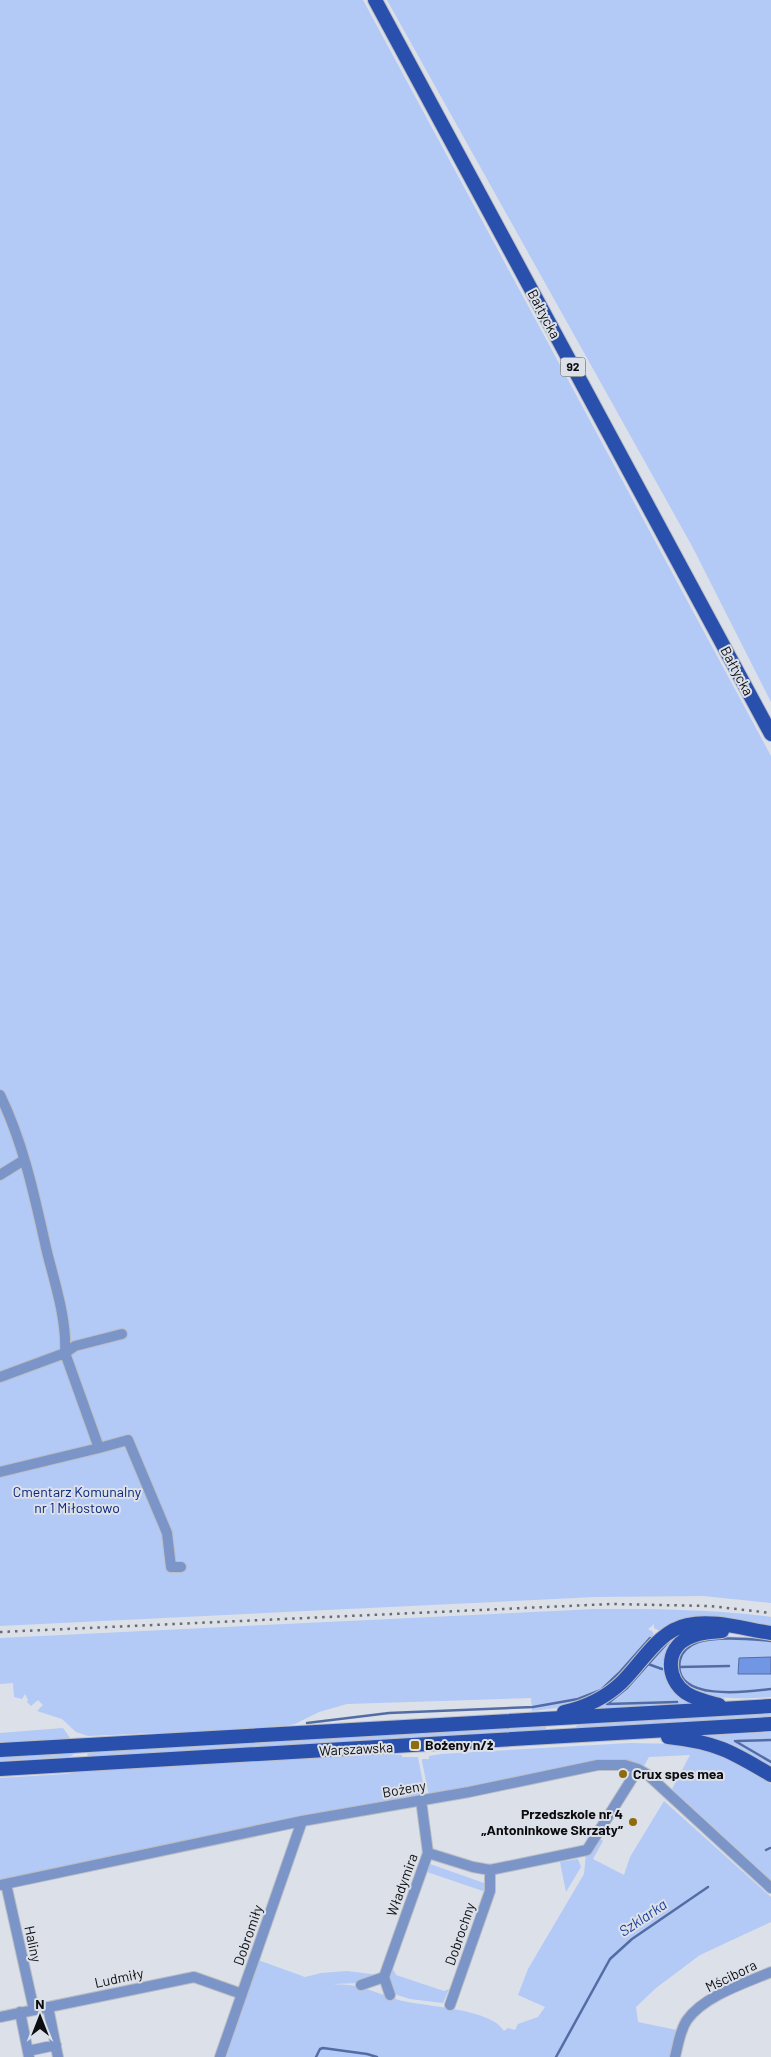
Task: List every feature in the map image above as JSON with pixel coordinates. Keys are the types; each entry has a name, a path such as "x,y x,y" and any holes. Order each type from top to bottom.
{"main road":[{"name":"Bałtycka","path":"375,0 771,734"},
{"path":"516,1721 558,1714 598,1700 621,1683 661,1638 681,1626 707,1623 771,1633"},
{"path":"742,1708 713,1703 686,1693 672,1676 671,1660 679,1644 694,1635 718,1631 753,1630"},
{"name":"Warszawska","path":"0,1750 771,1706"},
{"name":"Warszawska","path":"0,1769 771,1724"},
{"path":"630,1733 702,1741 738,1755 771,1775"},
{"path":"80,1745 81,1765"}],"street":[{"path":"0,1095 24,1160 54,1282 66,1342 66,1353 99,1448"},
{"path":"0,1175 24,1160"},
{"path":"0,1377 66,1353 75,1346 122,1334"},
{"path":"0,1472 128,1440 167,1533 170,1567 181,1567"},
{"name":"Bożeny","path":"3,1885 302,1822 598,1765 620,1764 638,1769 652,1778 771,1888"},
{"path":"428,1853 473,1867 490,1870 587,1850 638,1769"},
{"name":"Władymira","path":"384,1977 428,1853 421,1800"},
{"name":"Dobromiły","path":"220,2057 302,1822"},
{"name":"Dobrochny","path":"450,2005 490,1891 490,1870"},
{"name":"Haliny","path":"3,1885 34,2010"},
{"name":"Mścibora","path":"676,2057 686,2020 710,2000 771,1972"},
{"name":"Ludmiły","path":"0,2016 194,1977 242,1994"},
{"path":"361,1985 384,1977 390,1995"},
{"path":"48,2006 58,2057"},
{"path":"20,2012 28,2054 56,2045"}],"green space":[{"name":"Cmentarz Komunalny nr 1 Miłostowo","path":"0,0 363,0 771,756 771,1603 703,1596 595,1597 0,1626"},
{"path":"387,0 771,0 771,702 692,546"},
{"path":"595,1609 683,1610 749,1614 771,1617 771,1628 660,1631 654,1628 654,1624 648,1629 653,1632 654,1638 604,1692 565,1707 532,1711 531,1698 347,1704 319,1712 295,1724 217,1730 217,1734 183,1736 154,1733 88,1736 76,1732 62,1719 37,1711 43,1705 38,1700 31,1706 27,1702 25,1694 22,1699 14,1697 13,1683 0,1684 0,1638"},
{"path":"688,1628 667,1655 696,1703 591,1709 657,1649"},
{"path":"722,1636 771,1638 771,1697 714,1697 703,1695 686,1686 676,1669 682,1651 691,1642"},
{"path":"771,1711 771,1719 577,1729 576,1727 578,1723"},
{"path":"544,1725 546,1731 88,1760 87,1749"},
{"path":"63,1728 73,1742 0,1746 0,1733"},
{"path":"771,1732 771,1770 700,1736"},
{"path":"630,1743 697,1747 732,1760 771,1784 771,1880 672,1789 690,1755 649,1757 644,1766 632,1763 429,1796 422,1761 422,1759 429,1759 429,1756 441,1754"},
{"path":"74,1751 73,1755 69,1757 0,1761 0,1754"},
{"path":"371,1753 418,1757 425,1794 0,1880 0,1778 66,1774 95,1768"},
{"path":"664,1801 771,1897 771,1922 700,1955 656,1988 636,2007 638,2022 677,2030 669,2057 220,2057 258,1960 305,1977 321,1973 347,1971 379,1975 360,1983 332,1984 356,1986 399,2000 472,2013 497,2023 504,2031 508,2028 515,2030 518,2024 538,2017 545,2007 518,1995 528,1969 584,1874 586,1853 599,1838 603,1841 593,1859 624,1875 630,1857"},
{"path":"578,1859 581,1867 566,1892 560,1862"},
{"path":"430,1864 484,1883 485,1889 483,1891 427,1872"},
{"path":"393,1969 396,1975 444,1991 449,1989 443,2003 410,1999 394,1994 389,1980"}],"water":[{"path":"771,1657 771,1674 738,1674 739,1658"}],"waterway":[{"path":"307,1723 389,1713 533,1707 578,1699 601,1690 650,1638"},
{"path":"771,1641 734,1638 706,1640 689,1646 684,1651 680,1660 680,1673 687,1683 699,1688 730,1692 771,1689"},
{"path":"669,1641 627,1688 607,1704 677,1702"},
{"path":"648,1664 662,1669"},
{"path":"679,1667 729,1666"},
{"path":"737,1741 771,1740"},
{"path":"735,1741 771,1762"},
{"name":"Szklarka","path":"766,1850 770,1848"},
{"name":"Szklarka","path":"556,2057 610,1959 632,1939 708,1887"},
{"name":"Szklarka","path":"316,2057 320,2049 323,2048 377,2057"}],"railway":[{"path":"0,1632 611,1604 710,1606 771,1613"}],"place":[{"name":"Bożeny n/ż","path":"415,1745"},
{"name":"Crux spes mea","path":"623,1774"},
{"name":"Przedszkole nr 4 „Antoninkowe Skrzaty”","path":"633,1822"}]}
